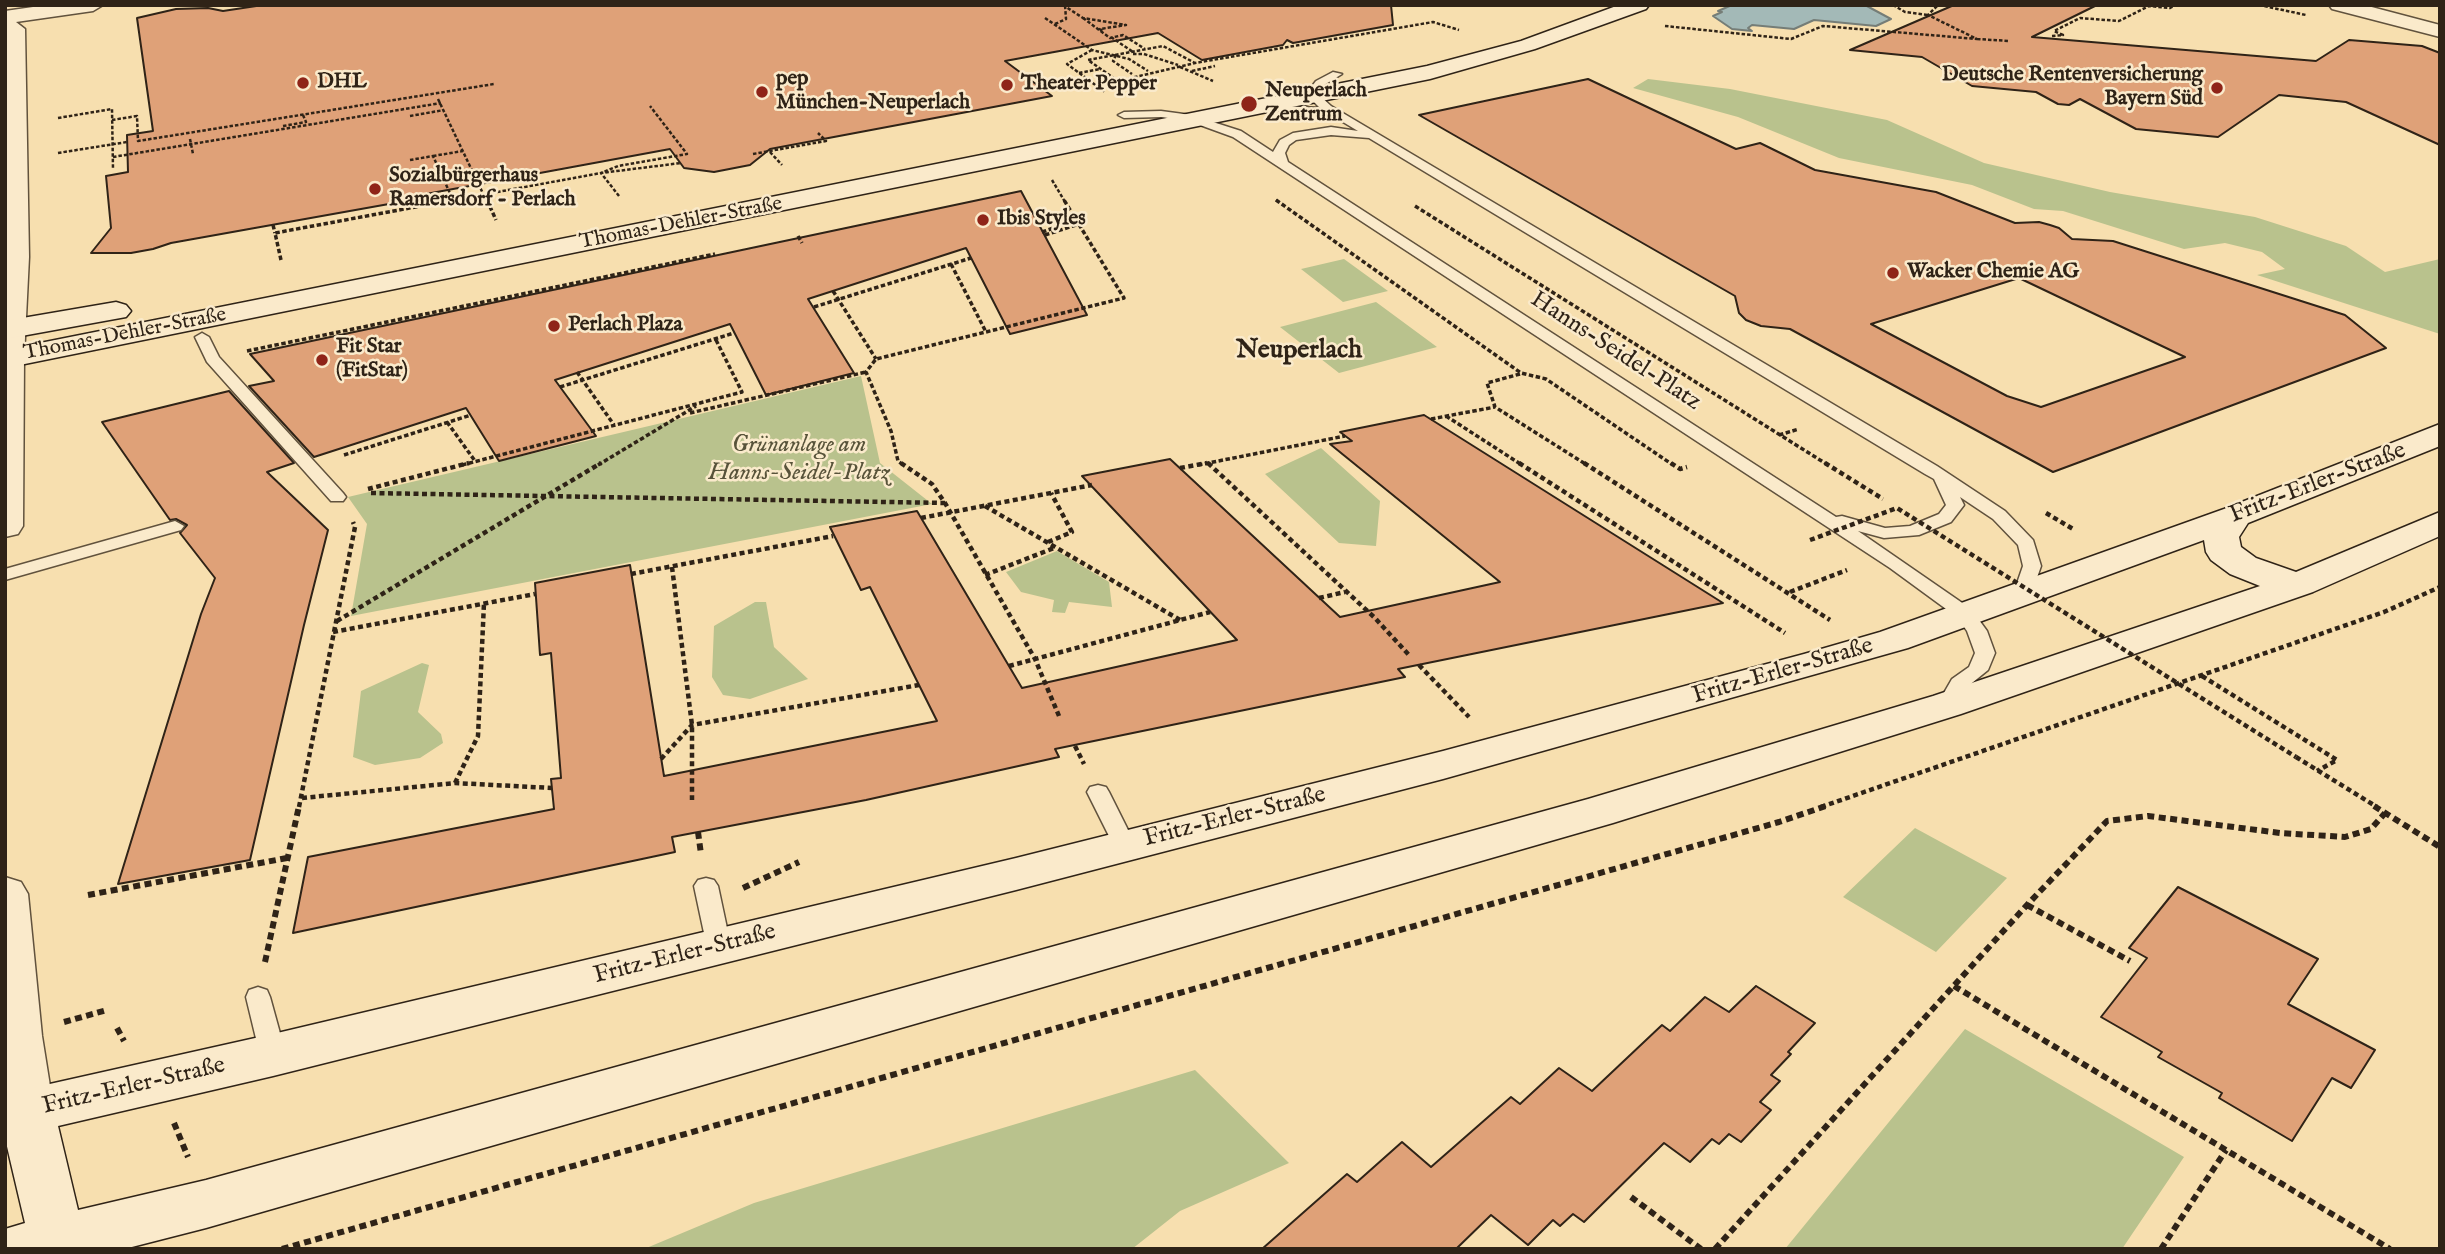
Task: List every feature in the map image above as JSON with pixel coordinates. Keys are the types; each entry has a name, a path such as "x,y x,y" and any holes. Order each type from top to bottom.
{"main road":[{"path":"5,17 93,5"},
{"name":"Thomas-Dehler-Straße","path":"7,344 1452,50 1583,5"},
{"name":"Thomas-Dehler-Straße","path":"7,344 1257,109 1478,60 1639,5"},
{"path":"2339,5 2440,31"},
{"path":"2383,5 2440,20"},
{"path":"5,24 15,29 15,257 7,344 5,526"},
{"path":"1337,74 1331,80 1334,86 1356,88"},
{"name":"Fritz-Erler-Straße","path":"17,1114 274,1055 1125,846 1430,769 1818,663 1894,640 2236,516 2440,434"},
{"path":"2236,516 2221,537 2224,552 2244,566 2274,578 2300,584"},
{"path":"5,894 17,1036 17,1114 45,1246 206,1204 1597,812 1947,705 2300,584 2440,523"}],"lane":[{"path":"1337,74 1313,90 1314,97 1336,113 1931,470 1999,514 2027,544 2032,566 2023,592"},
{"path":"1237,134 1234,127 1257,109 1297,108 1336,113"},
{"name":"Hanns-Seidel-Platz","path":"1124,115 1161,114 1200,120 1237,134 1808,506 1964,613"},
{"path":"1283,165 1279,153 1284,143 1293,137 1331,131 1381,140"},
{"path":"202,337 212,359 309,466 345,495"},
{"path":"1808,506 1843,521 1884,533 1913,531 1945,518 1955,505 1948,488 1931,470"},
{"path":"5,575 175,526"},
{"path":"1947,705 1959,683 1978,670 1984,653 1977,631 1964,613"},
{"path":"1098,792 1125,846"},
{"path":"706,886 719,947"},
{"path":"258,997 274,1055"}],"path":[{"path":"1064,5 1110,38 1123,35 1146,49"},
{"path":"1054,24 1066,19 1064,5"},
{"path":"1893,5 1905,12 1928,15 1977,39"},
{"path":"1928,15 1938,5"},
{"path":"2052,36 2063,35 2054,31 2080,18 2119,21 2149,6 2170,8 2175,5"},
{"path":"2259,5 2301,14"},
{"path":"1045,18 1092,50 1129,58 1147,73"},
{"path":"1084,19 1126,24 1100,29 1133,52"},
{"path":"1101,99 1118,81 1194,62 1433,22 1460,30"},
{"path":"1661,25 1684,30 1791,39 1823,26 2009,41"},
{"path":"1118,81 1088,60 1163,46 1194,62"},
{"path":"1092,50 1067,64 1105,92"},
{"path":"1164,51 1169,50"},
{"path":"1107,62 1116,55 1144,54 1217,83"},
{"path":"1116,55 1112,61 1132,74"},
{"path":"1190,71 1215,66"},
{"path":"1079,73 1100,69"},
{"path":"112,120 136,116 138,141 494,84"},
{"path":"190,141 440,101 496,220"},
{"path":"320,120 384,109 381,102"},
{"path":"319,103 322,111"},
{"path":"601,173 618,166 687,154 650,106"},
{"path":"58,118 112,109 113,169"},
{"path":"410,116 444,110"},
{"path":"113,157 220,135 306,122 303,115"},
{"path":"753,154 826,141 818,133"},
{"path":"190,141 193,154"},
{"path":"58,153 127,142"},
{"path":"410,160 463,151"},
{"path":"769,152 782,166"},
{"path":"433,156 453,200"},
{"path":"275,233 601,173 681,163"},
{"path":"601,173 619,197"},
{"path":"685,414 866,372 876,359 1124,298 1049,174"},
{"path":"1368,220 1472,195"},
{"path":"1270,196 1521,373 1546,379 1587,406"},
{"path":"1418,206 1887,501"},
{"path":"1043,233 1078,222"},
{"path":"273,225 281,260"},
{"path":"1451,236 1460,234"},
{"path":"798,236 802,243"},
{"path":"814,307 971,258"},
{"path":"951,264 986,332"},
{"path":"1517,270 1525,268"},
{"path":"833,291 876,359"},
{"path":"523,294 527,301"},
{"path":"1443,318 1452,316"},
{"path":"560,387 734,332"},
{"path":"345,495 743,392 715,338"},
{"path":"1646,351 1655,348"},
{"path":"1647,359 1655,357"},
{"path":"578,372 614,425"},
{"path":"866,372 891,431 898,461 932,484 944,503 1035,659 1059,716"},
{"path":"1521,373 1487,383 1495,407 1838,626"},
{"path":"1685,384 1693,381"},
{"path":"336,621 699,404"},
{"path":"1431,419 1495,407"},
{"path":"309,466 471,415"},
{"path":"1447,416 1794,639"},
{"path":"447,422 475,461"},
{"path":"1779,435 1799,429"},
{"path":"1180,468 1345,436"},
{"path":"1208,463 1346,591 1409,655"},
{"path":"921,519 1091,485"},
{"path":"1047,542 1072,532 1051,493"},
{"path":"345,495 944,503"},
{"path":"258,997 355,527 345,495"},
{"path":"985,506 1180,620"},
{"path":"1810,540 1898,508 2440,847"},
{"path":"631,575 833,536"},
{"path":"985,575 1055,547"},
{"path":"672,567 692,725 692,800"},
{"path":"1790,593 1843,572"},
{"path":"282,1249 1779,822 2384,612 2440,587"},
{"path":"1319,598 1346,591"},
{"path":"332,632 535,594"},
{"path":"455,783 478,736 484,603"},
{"path":"1009,666 1210,612"},
{"path":"1419,665 1454,699 1475,725"},
{"path":"2201,675 2337,760 2318,771"},
{"path":"661,759 692,725 919,685"},
{"path":"301,798 455,783 552,788"},
{"path":"1715,1249 2027,905 2108,821 2148,816 2280,833 2345,837 2371,830 2385,813"},
{"path":"88,895 287,858"},
{"path":"2027,905 2130,961"},
{"path":"1954,986 2390,1249"},
{"path":"117,1028 129,1052 176,1125 206,1204"},
{"path":"2161,1249 2226,1150"},
{"path":"1632,1197 1701,1249"}],"green space":[{"path":"1648,79 1730,89 1887,120 1984,163 2110,192 2255,217 2346,246 2385,272 2440,259 2440,334 2257,275 2285,269 2262,252 2225,243 2184,249 2063,211 2034,209 1972,185 1839,158 1738,117 1633,88"},
{"path":"1344,259 1388,291 1343,302 1301,269"},
{"path":"1376,302 1437,347 1339,373 1280,327"},
{"name":"Grünanlage am Hanns-Seidel-Platz","path":"861,376 880,463 932,504 351,616 367,524 348,497"},
{"path":"1321,448 1380,501 1376,546 1339,543 1265,474"},
{"path":"1057,551 1109,582 1112,607 1069,602 1065,613 1052,612 1054,600 1021,592 1006,572"},
{"path":"755,602 766,602 774,647 808,679 750,699 723,695 712,677 714,626"},
{"path":"422,663 429,665 418,712 441,734 443,743 420,758 375,765 353,757 361,691"},
{"path":"1915,828 2007,878 1936,952 1843,897"},
{"path":"1965,1029 2184,1157 2122,1249 1785,1249"},
{"path":"1195,1070 1289,1163 1180,1211 1132,1249 644,1249 754,1203"}],"water":[{"path":"1732,5 1865,5 1891,19 1876,26 1814,20 1794,29 1752,25 1748,28 1752,31 1732,29 1713,16"}],"building":[{"name":"pep München-Neuperlach","path":"263,5 1391,5 1393,25 1293,43 1287,40 1283,45 1202,60 1158,33 1005,61 1052,96 770,149 750,165 714,172 684,168 670,149 426,194 428,197 171,243 131,253 91,253 111,228 106,176 128,172 127,135 153,131 137,18 176,9 208,8 223,11"},
{"name":"Deutsche Rentenversicherung Bayern Süd","path":"1954,5 2097,5 2032,37 2316,61 2349,40 2422,46 2440,53 2440,145 2346,102 2279,95 2218,137 2136,129 2080,99 2069,105 2058,104 2036,92 1972,86 1922,57 1850,50"},
{"name":"Wacker Chemie AG","path":"1588,79 1736,149 1760,143 1815,170 1936,192 2015,223 2039,222 2059,228 2072,239 2113,241 2345,315 2386,348 2053,472 1790,329 1761,326 1746,320 1739,313 1735,296 1419,115","holes":["2019,278 2185,357 2041,407 2007,396 1871,324"]},
{"name":"Perlach Plaza","path":"1021,191 1087,315 1010,334 966,248 808,299 854,373 766,395 730,324 555,380 596,436 499,461 466,408 314,457 249,386 274,381 250,354"},
{"path":"229,391 294,463 267,472 328,530 250,860 118,884 201,614 215,578 180,533 187,525 176,519 170,520 102,422"},
{"path":"1424,415 1723,603 1398,669 1405,677 1055,749 1059,757 866,800 672,837 675,852 293,933 308,857 554,809 551,779 561,778 551,653 540,655 535,583 630,565 664,776 937,721 870,587 861,590 830,527 917,511 1022,688 1237,640 1082,476 1170,459 1340,617 1500,582 1330,444 1352,441 1340,432"},
{"path":"2178,887 2318,959 2288,1004 2375,1050 2351,1088 2332,1078 2292,1141 2219,1098 2222,1093 2158,1057 2162,1052 2101,1017 2147,958 2129,948"},
{"path":"1756,986 1815,1023 1771,1075 1780,1081 1760,1102 1771,1110 1741,1142 1729,1134 1719,1144 1712,1139 1690,1162 1664,1143 1584,1222 1573,1214 1560,1226 1553,1220 1528,1245 1491,1215 1456,1249 1262,1249 1347,1174 1357,1182 1402,1142 1431,1167 1511,1097 1520,1104 1559,1068 1592,1091 1662,1025 1670,1031 1705,997 1729,1012"}],"place":[{"name":"DHL","path":"303,83"},
{"name":"Theater Pepper","path":"1007,85"},
{"name":"Deutsche Rentenversicherung Bayern Süd","path":"2217,88"},
{"name":"pep München-Neuperlach","path":"762,92"},
{"name":"Neuperlach Zentrum","path":"1249,104"},
{"name":"Sozialbürgerhaus Ramersdorf - Perlach","path":"375,189"},
{"name":"Ibis Styles","path":"983,220"},
{"name":"Wacker Chemie AG","path":"1893,273"},
{"name":"Perlach Plaza","path":"554,326"},
{"name":"Fit Star (FitStar)","path":"322,360"}],"district":[{"name":"Neuperlach","path":"1299,352"}]}
